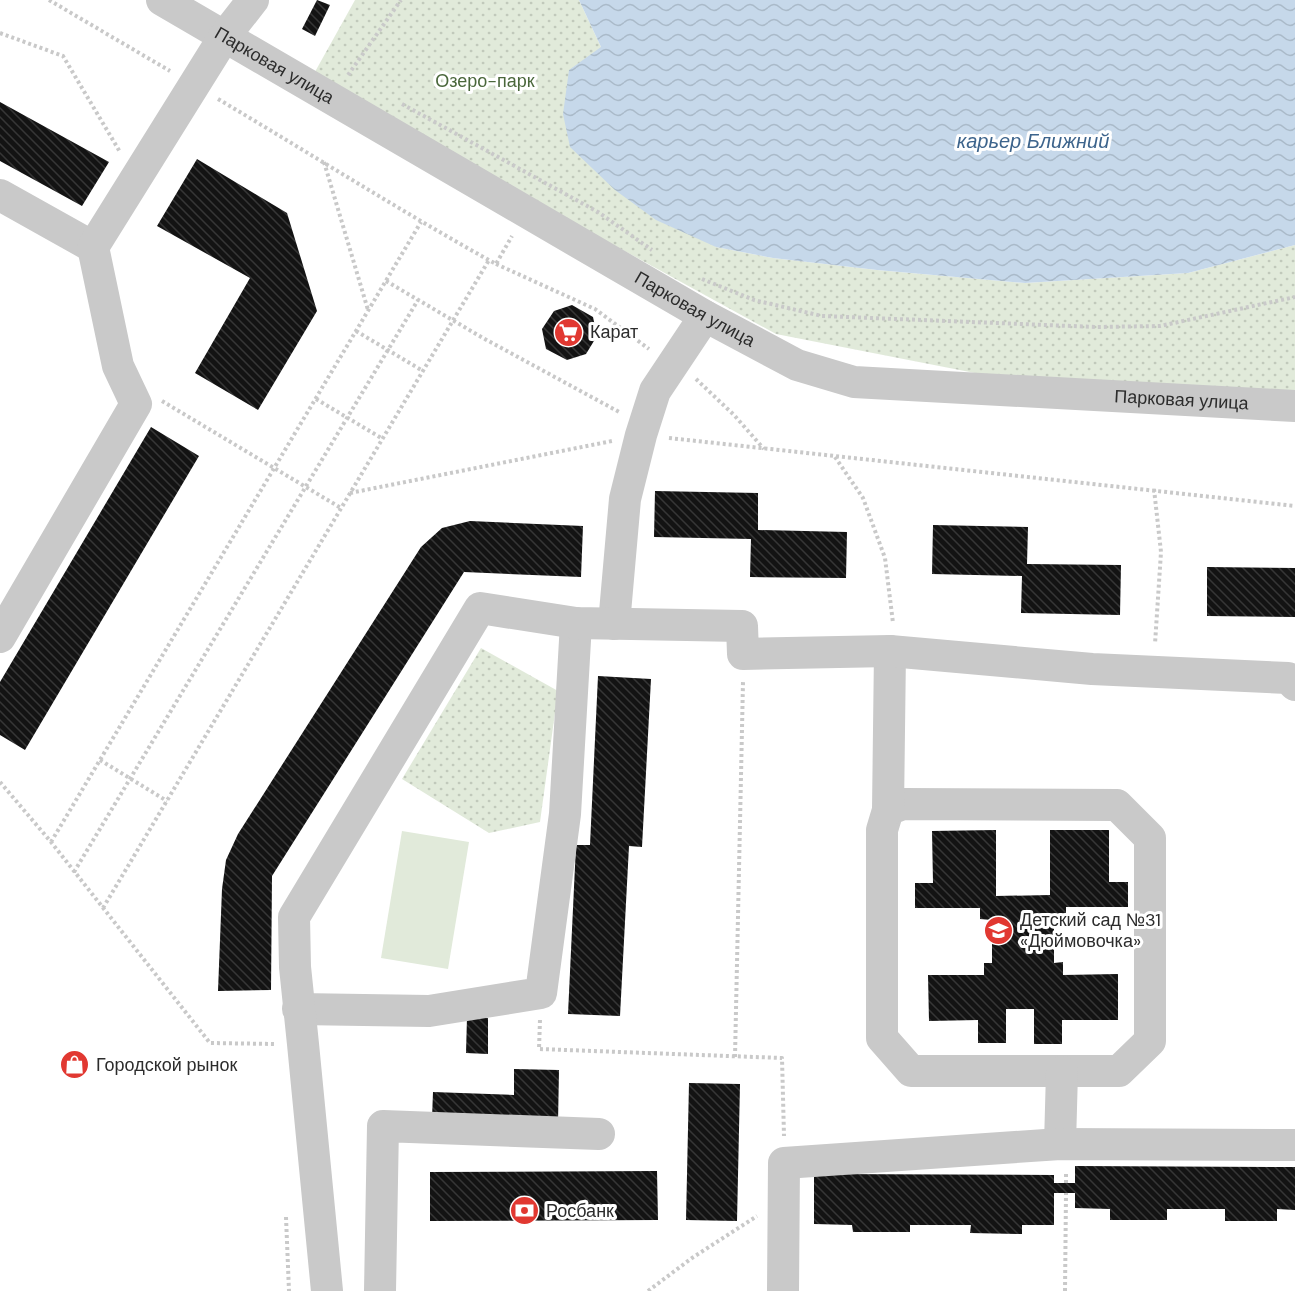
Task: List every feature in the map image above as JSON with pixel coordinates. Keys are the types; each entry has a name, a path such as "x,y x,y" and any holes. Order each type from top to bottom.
{"street":[{"name":"Парковая улица","path":"162,0 705,316 797,365 854,382 1295,406"},
{"path":"0,637 136,404 118,366 93,247 224,37 253,0"},
{"path":"0,195 93,247"},
{"path":"614,624 625,499 641,435 655,391 705,316"},
{"path":"327,1291 298,1009 294,917 480,608 576,623 742,626 743,654 890,651 1092,669 1288,678 1295,685"},
{"path":"298,1009 429,1011 541,993 565,814 576,623"},
{"path":"888,810 903,804 1117,805 1150,838 1150,1041 1119,1071 911,1071 882,1038 882,830 888,810 890,651"},
{"path":"1060,1144 1062,1072"},
{"path":"380,1291 383,1126 599,1134"},
{"path":"783,1291 784,1163 1060,1144 1295,1145"}],"path":[{"path":"49,0 496,264 595,309 648,348 690,373 734,415 764,449"},
{"path":"358,81 348,75 401,0"},
{"path":"0,33 63,56 136,178"},
{"path":"400,103 597,212 656,252"},
{"path":"324,161 369,310"},
{"path":"496,264 526,212"},
{"path":"51,842 422,222"},
{"path":"103,908 489,260"},
{"path":"695,277 754,300 822,316 1096,327 1160,326 1295,297"},
{"path":"386,281 453,321 619,411 641,435"},
{"path":"74,872 418,300"},
{"path":"357,331 423,371"},
{"path":"136,404 145,390 341,508"},
{"path":"316,399 383,439"},
{"path":"350,493 641,435 1295,506"},
{"path":"835,456 863,498 885,558 893,628 890,651"},
{"path":"1153,672 1161,552 1154,489"},
{"path":"735,1057 743,654"},
{"path":"100,760 167,801"},
{"path":"0,782 51,842 210,1043 303,1044"},
{"path":"541,993 539,1049 782,1058 784,1163"},
{"path":"1065,1291 1066,1193"},
{"path":"648,1291 743,1223 783,1200"},
{"path":"286,1217 289,1291"}],"green space":[{"name":"Озеро-парк","path":"355,0 579,0 601,47 716,247 773,258 1025,283 1188,273 1295,245 1295,391 980,374 776,334 311,79"},
{"path":"481,648 558,691 540,822 489,833 402,779"},
{"path":"402,831 469,842 448,969 381,958"}],"water":[{"name":"карьер Ближний","path":"579,0 1295,0 1295,245 1188,273 1025,283 773,258 716,247 656,220 615,190 570,147 563,114 569,70 601,47"}],"building":[{"path":"317,0 330,5 315,36 302,29"},
{"path":"0,102 109,162 82,206 0,161"},
{"path":"197,159 287,213 317,311 258,410 195,373 250,278 157,226"},
{"name":"Карат","path":"572,305 593,317 597,336 586,354 567,360 546,349 542,329 554,311"},
{"path":"151,427 199,456 25,750 0,735 0,682"},
{"path":"655,491 758,493 758,530 847,532 846,578 750,577 751,539 654,537"},
{"path":"470,521 583,526 581,577 464,572 272,876 271,990 218,991 222,889 226,860 238,834 421,547 442,528"},
{"path":"933,525 1028,527 1027,564 1121,565 1120,615 1021,613 1022,576 932,574"},
{"path":"1207,567 1295,568 1295,617 1207,616"},
{"path":"598,676 651,679 642,847 629,846 620,1016 568,1014 576,845 590,845"},
{"path":"996,830 996,896 1050,895 1050,830 1109,830 1109,882 1128,882 1128,907 1066,907 1066,919 1054,919 1054,963 1063,962 1063,975 1118,974 1118,1020 1062,1020 1062,1044 1034,1044 1034,1009 1006,1009 1006,1043 978,1043 978,1020 929,1021 928,975 984,975 984,963 992,963 992,920 980,919 980,908 915,908 915,883 933,883 932,831"},
{"path":"467,1017 488,1018 488,1054 466,1053"},
{"path":"514,1069 559,1070 558,1123 432,1118 433,1092 514,1095"},
{"path":"689,1083 740,1084 737,1221 686,1220"},
{"path":"1075,1166 1295,1167 1295,1210 1277,1209 1277,1221 1225,1221 1225,1209 1167,1209 1167,1220 1110,1220 1110,1209 1075,1208 1075,1193 1054,1193 1054,1225 1022,1225 1022,1234 970,1233 971,1225 910,1225 910,1232 853,1232 852,1225 814,1224 814,1174 1054,1175 1054,1183 1075,1183"},
{"path":"657,1171 658,1220 430,1221 430,1172"}],"place":[{"name":"Карат","path":"569,332"},
{"name":"Детский сад №31 «Дюймовочка»","path":"999,930"},
{"name":"Городской рынок","path":"75,1065"},
{"name":"Росбанк","path":"525,1211"}]}
